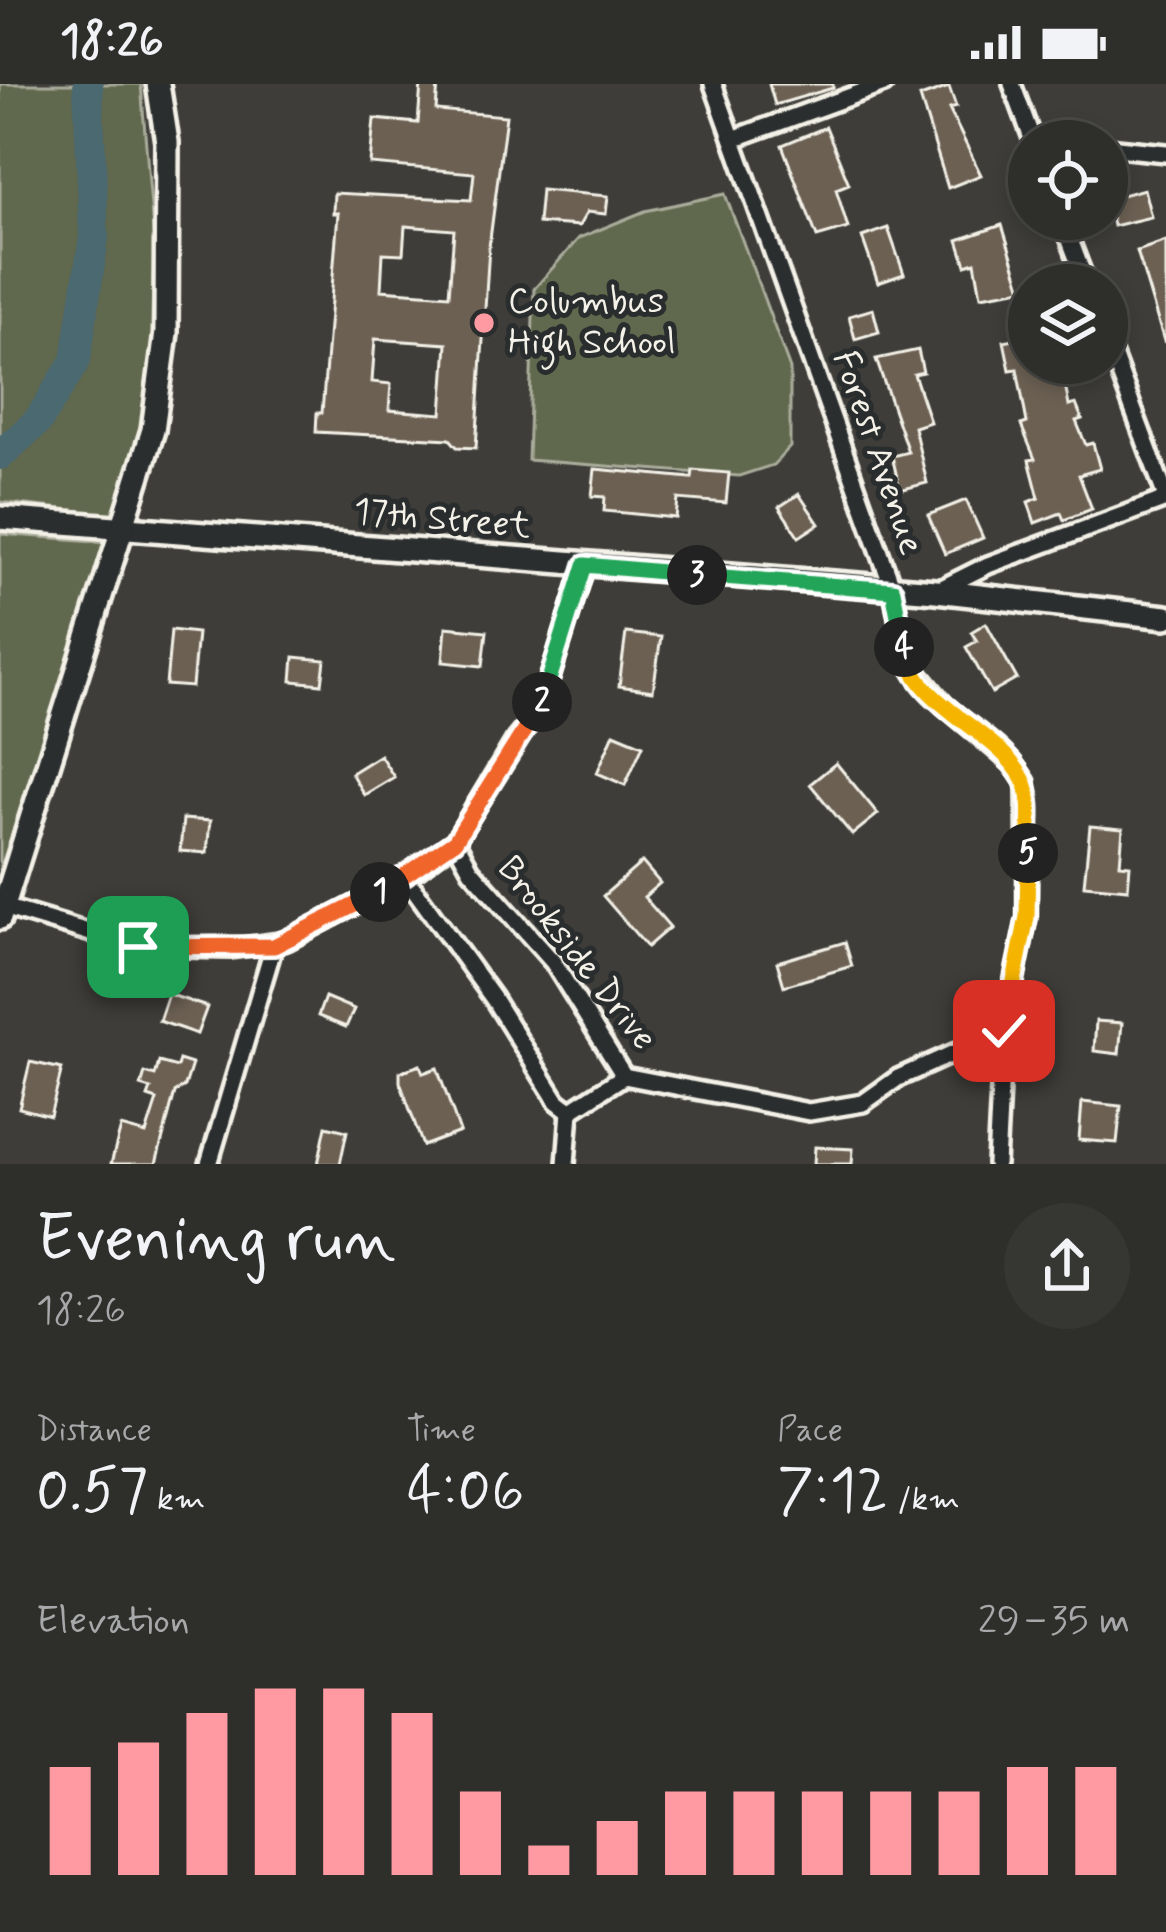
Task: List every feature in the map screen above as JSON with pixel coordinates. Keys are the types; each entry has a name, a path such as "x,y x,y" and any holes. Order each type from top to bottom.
{"street":[{"path":"158,84 167,142 166,333 153,430 2,912 138,947 274,946 406,878 455,841 540,710 585,565"},
{"name":"Forest Avenue","path":"713,84 893,590 907,659 944,705 1012,763 1026,782 1027,917 1004,1031 996,1164"},
{"path":"734,139 884,84"},
{"path":"1012,84 1025,120"},
{"path":"1128,149 1166,153"},
{"path":"936,591 988,565 1166,498 1124,384"},
{"name":"17th Street","path":"0,518 936,591 1166,617"},
{"name":"Brookside Drive","path":"455,841 471,870 553,962 624,1076 809,1112 863,1102 898,1078 1004,1031"},
{"path":"406,878 494,998 557,1101 570,1111"},
{"path":"209,1164 274,946"},
{"path":"570,1111 624,1076"},
{"path":"566,1164 570,1111"}],"green space":[{"path":"0,84 141,84 154,244 150,388 117,515 0,502"},
{"path":"725,194 790,369 790,447 773,465 739,476 528,460 534,289 579,238 645,211"},
{"path":"0,534 108,542 0,870"}],"building":[{"path":"421,84 438,84 436,110 506,116 489,247 476,448 457,447 450,439 316,432 317,413 322,413 338,213 333,213 334,193 471,200 474,173 370,164 374,119 418,123","holes":["405,226 454,230 449,295 381,290 383,253 403,254","375,339 447,344 442,414 389,410 391,384 372,382"]},
{"path":"769,84 833,84 833,88 775,105"},
{"path":"949,87 956,107 949,109 981,175 948,188 920,97"},
{"path":"826,127 849,184 836,189 848,228 817,237 782,145"},
{"path":"1144,189 1151,217 1128,222 1128,193"},
{"path":"541,190 608,196 606,214 587,212 579,226 538,223"},
{"path":"1002,225 1014,264 1008,264 1008,291 981,296 975,262 966,265 958,240"},
{"path":"888,228 904,274 878,283 862,237"},
{"path":"1166,241 1166,340 1164,341 1137,251"},
{"path":"873,309 879,332 855,339 849,316"},
{"path":"918,350 923,372 914,374 930,422 914,427 927,483 900,490 892,456 908,452 876,359"},
{"path":"1020,384 1065,384 1069,406 1076,404 1082,419 1076,421 1086,445 1093,443 1100,469 1079,475 1092,509 1064,520 1061,513 1035,523 1028,502 1039,498 1029,460 1035,459 1021,425 1027,423"},
{"path":"595,469 692,478 693,470 729,473 726,503 678,499 676,518 604,511 605,497 592,496"},
{"path":"799,494 819,524 799,537 779,507"},
{"path":"966,500 983,538 945,554 928,515"},
{"path":"986,623 1017,679 992,693 966,647 977,641 971,632"},
{"path":"446,627 487,631 483,666 443,662"},
{"path":"171,630 197,633 192,687 166,685"},
{"path":"626,633 661,637 653,691 619,686"},
{"path":"294,657 325,660 322,684 292,681"},
{"path":"614,733 643,745 625,785 597,773"},
{"path":"380,755 394,777 364,795 351,773"},
{"path":"836,763 878,814 852,835 810,784"},
{"path":"183,819 210,821 207,853 180,851"},
{"path":"1090,826 1123,829 1120,864 1130,865 1128,889 1084,885"},
{"path":"642,862 660,883 644,897 670,927 647,947 603,896"},
{"path":"845,942 852,966 784,986 777,962"},
{"path":"168,994 207,1007 197,1034 159,1021"},
{"path":"325,997 354,1009 346,1027 318,1016"},
{"path":"1096,1021 1122,1023 1119,1054 1094,1051"},
{"path":"179,1060 192,1064 185,1086 175,1092 156,1164 111,1164 121,1127 146,1134 157,1100 148,1097 151,1089 141,1086 145,1073 155,1076 159,1062 177,1067"},
{"path":"30,1062 62,1069 50,1116 19,1108"},
{"path":"420,1065 423,1073 437,1068 460,1132 423,1146 400,1082 400,1072"},
{"path":"1082,1102 1121,1106 1117,1143 1079,1140"},
{"path":"326,1126 347,1131 340,1164 318,1164"},
{"path":"815,1147 853,1149 852,1164 814,1164"}],"waterway":[{"path":"0,455 38,421 76,360 94,237 88,84"}],"place":[{"name":"Columbus High School","path":"484,323"}],"route":[{"path":"138,947 182,951 274,946 406,878 455,841 516,739 540,710 585,565 893,590 907,659 944,705 1012,763 1026,782 1027,917 1004,1031"}]}
